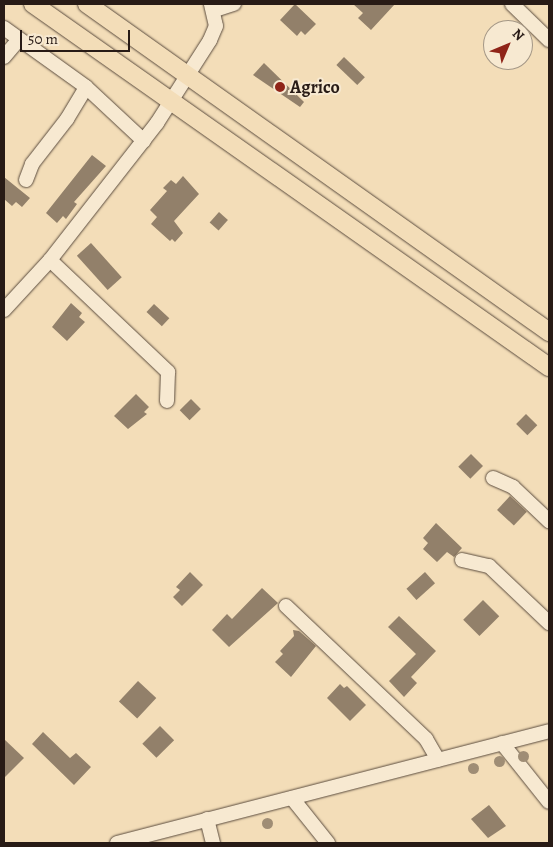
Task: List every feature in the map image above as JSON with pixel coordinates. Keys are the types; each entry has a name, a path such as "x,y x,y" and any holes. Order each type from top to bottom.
{"main road":[{"path":"33,4 549,367"},
{"path":"87,4 549,332"}],"street":[{"path":"4,310 50,260 144,141 171,102 188,77 216,26 213,7 234,4"},
{"path":"512,4 549,40"},
{"path":"4,28 86,87 144,141"},
{"path":"4,57 19,39"},
{"path":"26,180 32,164 67,120 86,87"},
{"path":"50,260 168,372 167,401"},
{"path":"493,478 513,487 549,521"},
{"path":"462,560 489,566 549,623"},
{"path":"286,606 426,739 438,760"},
{"path":"117,843 549,731"},
{"path":"502,743 549,802"},
{"path":"292,798 328,843"},
{"path":"207,819 213,843"}],"building":[{"path":"295,4 316,24 305,35 301,31 297,36 280,20"},
{"path":"353,4 395,4 371,30 358,18 363,13"},
{"path":"344,57 365,77 357,85 336,65"},
{"name":"Agrico","path":"264,63 304,102 300,107 253,75"},
{"path":"92,155 106,166 74,202 77,204 66,219 63,216 57,223 46,213"},
{"path":"183,176 199,194 174,221 183,233 175,242 172,239 170,241 151,224 157,217 150,210 167,191 163,188 171,180 176,184"},
{"path":"4,177 30,198 22,207 16,202 12,206 4,199"},
{"path":"219,212 228,220 219,230 210,222"},
{"path":"91,243 122,277 108,290 77,256"},
{"path":"71,303 82,313 79,317 85,322 67,341 52,327"},
{"path":"154,304 169,318 162,326 146,312"},
{"path":"136,394 149,407 144,412 147,414 128,429 114,416"},
{"path":"191,399 201,409 190,420 180,410"},
{"path":"526,414 537,425 527,435 516,424"},
{"path":"471,454 483,466 470,479 458,467"},
{"path":"510,496 527,512 514,526 497,510"},
{"path":"436,523 462,548 454,557 447,552 437,562 423,549 428,543 423,538"},
{"path":"190,572 203,585 182,606 173,597 180,590 176,587"},
{"path":"425,572 435,583 416,600 406,589"},
{"path":"262,588 278,603 229,647 212,630 227,614 232,619"},
{"path":"483,600 499,616 479,636 463,620"},
{"path":"399,616 436,651 411,677 417,683 404,697 389,681 416,654 388,627"},
{"path":"293,630 299,631 316,646 291,677 275,662 283,654 280,651 294,636"},
{"path":"138,681 156,698 137,719 119,701"},
{"path":"340,684 344,688 347,686 366,705 350,721 327,698"},
{"path":"160,726 174,740 156,758 142,744"},
{"path":"43,732 70,758 76,753 91,767 74,785 32,744"},
{"path":"4,739 24,758 4,778"},
{"path":"489,805 506,826 488,838 471,819"}],"place":[{"name":"Agrico","path":"280,87"}]}
